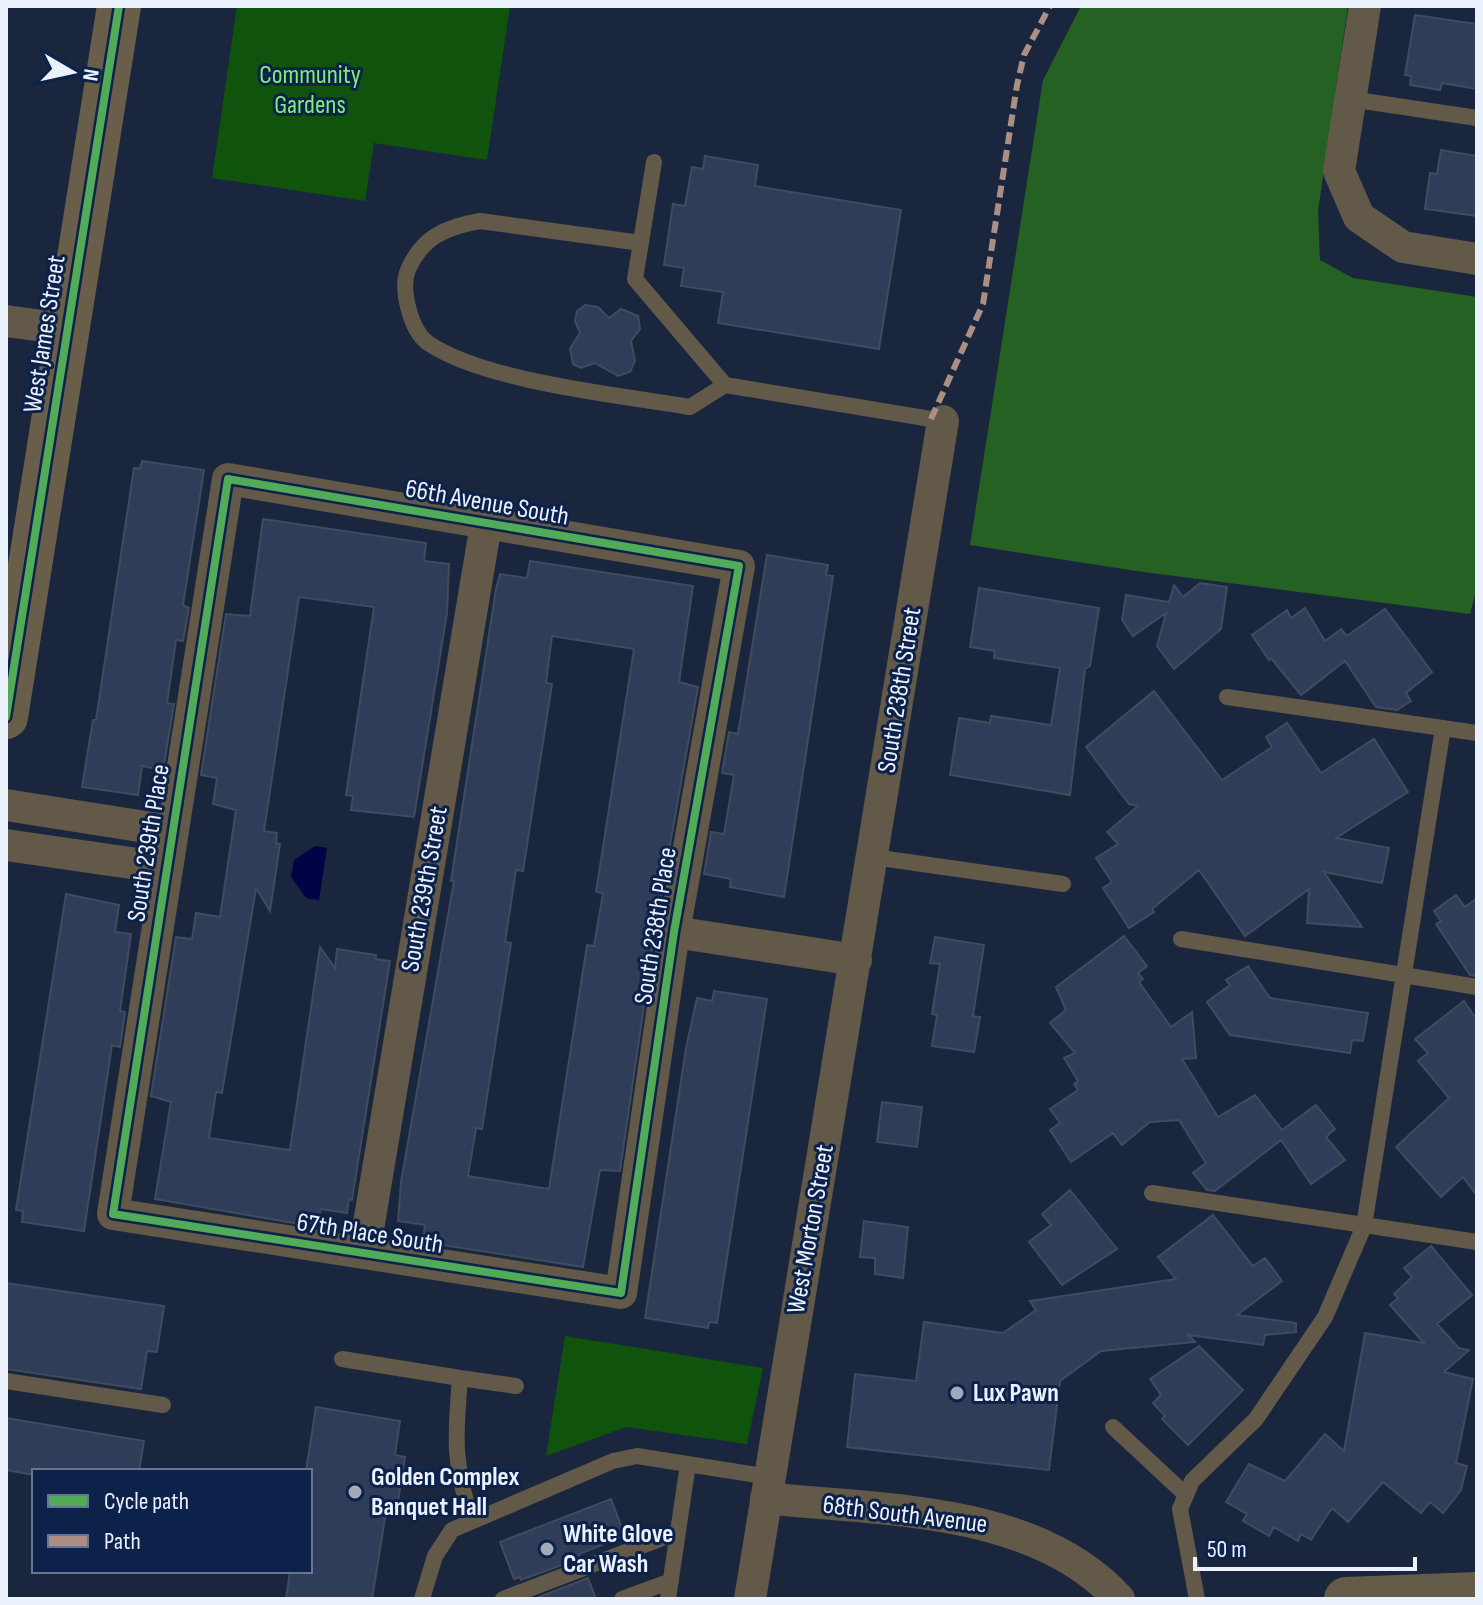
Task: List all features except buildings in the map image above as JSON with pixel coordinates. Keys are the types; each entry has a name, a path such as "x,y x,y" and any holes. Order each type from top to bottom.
{"main road":[{"path":"1346,1599 1477,1594"}],"street":[{"name":"West James Street","path":"6,717 65,329 119,6"},
{"path":"1365,6 1339,171 1359,217 1403,247 1477,259"},
{"path":"6,321 65,329"},
{"name":"South 238th Street","path":"856,960 943,421"},
{"name":"66th Avenue South","path":"228,479 739,566"},
{"name":"South 239th Place","path":"113,1214 228,479"},
{"name":"South 239th Street","path":"364,1253 486,524"},
{"name":"South 238th Place","path":"621,1293 674,932 739,566"},
{"path":"6,805 171,831"},
{"path":"6,845 165,868"},
{"path":"674,932 856,960"},
{"name":"West Morton Street","path":"768,1487 856,960"},
{"name":"67th Place South","path":"113,1214 621,1293"},
{"path":"750,1599 768,1487"},
{"name":"68th South Avenue","path":"768,1487 999,1527 1097,1575 1119,1599"}],"lane":[{"path":"1350,99 1477,118"},
{"path":"654,162 635,279 725,385 943,421"},
{"path":"641,243 480,221 455,226 435,233 414,255 406,275 413,321 424,341 456,359 555,385 690,407 725,385"},
{"path":"1227,697 1477,733"},
{"path":"1197,1599 1180,1509 1192,1481 1256,1419 1325,1317 1364,1226 1443,728"},
{"path":"873,857 1063,884"},
{"path":"1181,939 1477,987"},
{"path":"1152,1193 1477,1242"},
{"path":"342,1359 516,1386"},
{"path":"460,1378 454,1449 457,1477 472,1521"},
{"path":"6,1381 163,1405"},
{"path":"1113,1427 1186,1495"},
{"path":"422,1599 435,1556 452,1530 613,1461 637,1456 688,1464 768,1487"},
{"path":"668,1599 688,1464"},
{"path":"503,1599 678,1532"},
{"path":"622,1599 671,1581"}],"green space":[{"name":"Community Gardens","path":"237,6 510,6 487,160 374,143 365,201 212,178"},
{"path":"1081,6 1348,6 1318,211 1320,260 1353,278 1477,297 1477,587 1470,614 1136,571 970,545 1043,80"},
{"path":"565,1336 763,1368 747,1444 626,1427 546,1456"}],"shaded area":[{"path":"315,846 327,848 319,900 306,898 291,877 294,860"}],"marked path":[{"path":"931,419 983,304 1017,85 1024,55 1050,6"}],"cycle path":[{"path":"6,717 119,6"},
{"path":"228,479 739,566 674,932 621,1293 113,1214 228,479"}],"place":[{"name":"Lux Pawn","path":"957,1393"},
{"name":"Golden Complex Banquet Hall","path":"355,1492"},
{"name":"White Glove Car Wash","path":"547,1549"}]}
